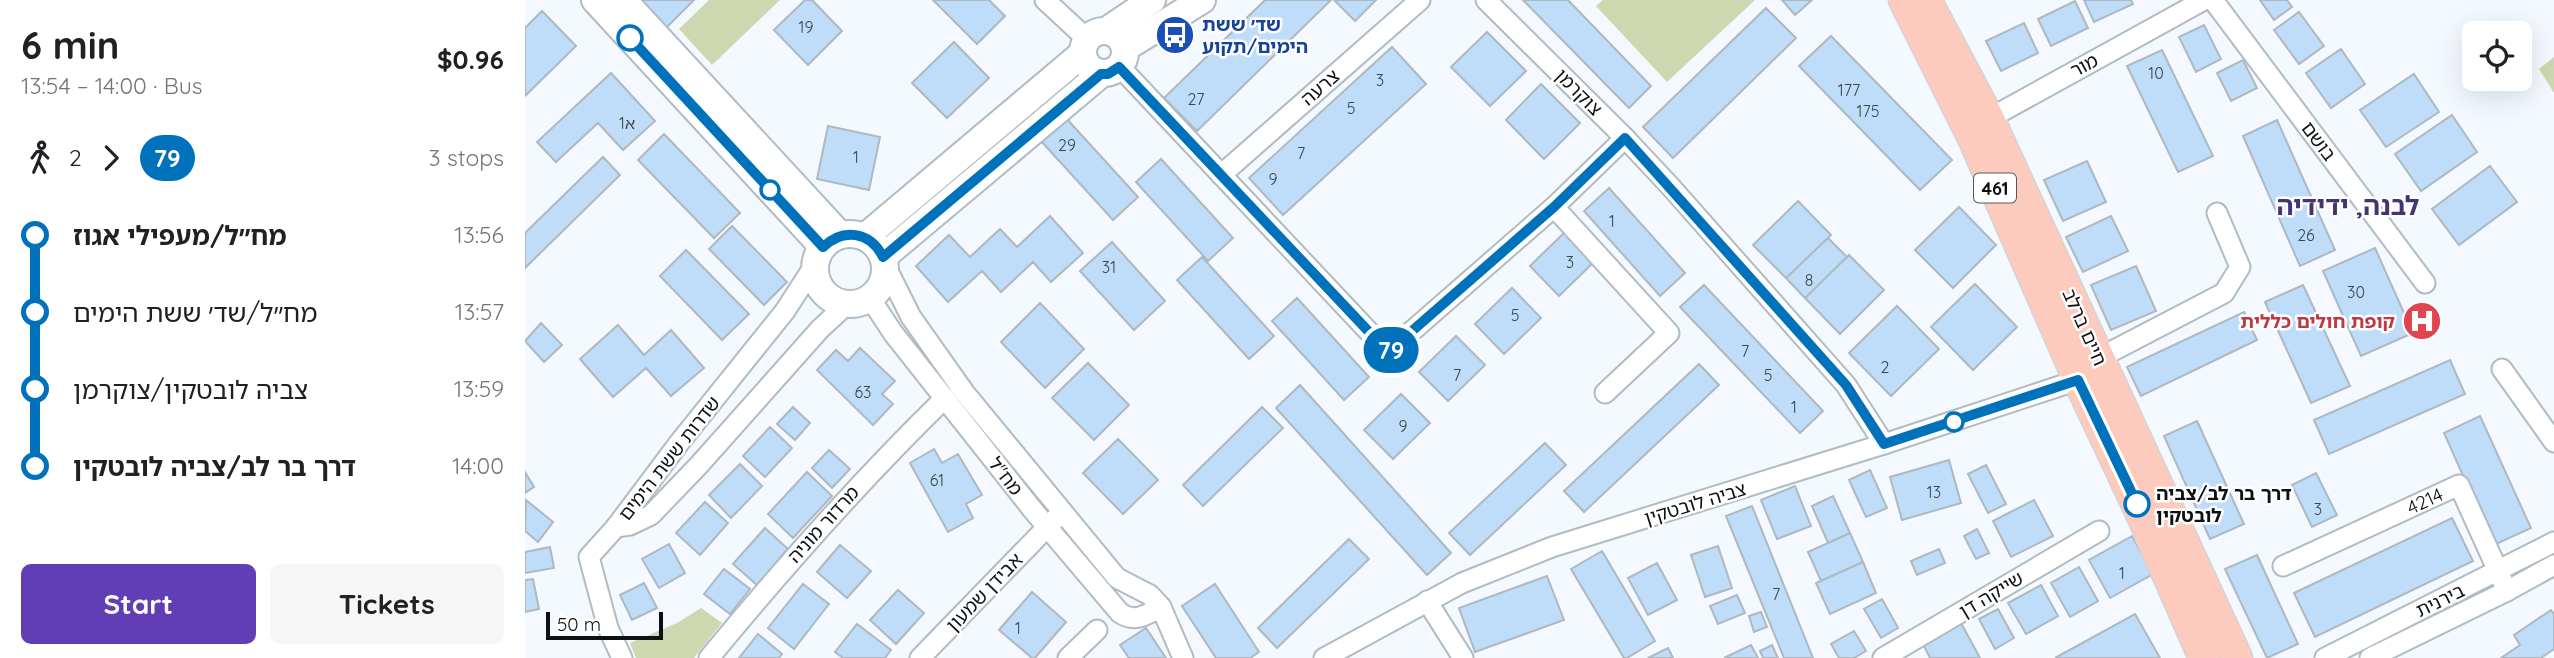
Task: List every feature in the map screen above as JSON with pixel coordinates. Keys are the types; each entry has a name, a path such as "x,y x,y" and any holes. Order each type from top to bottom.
{"main road":[{"name":"חיים ברלב","path":"1904,0 1981,128"},
{"name":"חיים ברלב","path":"1926,0 1981,128 2094,370 2237,658"},
{"name":"חיים ברלב","path":"2094,370 2139,509 2204,658"}],"street":[{"path":"595,0 836,245 879,249 884,262 884,279 879,290 859,301 836,301 826,295 816,274 836,245"},
{"path":"623,0 836,245"},
{"path":"1045,0 1103,52 1388,352 1554,207 1625,138"},
{"name":"שדרות ששת הימים","path":"884,262 1103,52 1152,0"},
{"name":"שדרות ששת הימים","path":"615,527 836,245 1103,52 1202,0"},
{"name":"צרעה","path":"1221,174 1420,0"},
{"name":"צוקרמן","path":"1486,0 1625,138 1846,385 1884,444"},
{"name":"מור","path":"1981,128 2204,0"},
{"name":"בושם","path":"2213,0 2425,283"},
{"path":"1554,207 1669,333 1605,393"},
{"name":"צביה לובטקין","path":"1324,658 1462,583 1552,547 1884,444 2094,370 2224,293 2240,267 2217,213"},
{"name":"מח\"ל","path":"859,301 893,333 1047,527 1120,613 1127,618 1138,619 1161,607 1150,595 1117,578 964,392 911,317 884,262"},
{"name":"שדרות ששת הימים","path":"615,527 630,525 651,515 699,466 820,329 859,301"},
{"path":"2502,369 2554,443"},
{"name":"מרדור מוניה","path":"709,658 778,575 871,471 945,398"},
{"name":"4214","path":"2283,566 2459,485 2507,591"},
{"name":"אבידן שמעון","path":"920,658 1062,513"},
{"path":"615,527 589,556 607,628 622,658"},
{"name":"שייקה דן","path":"1895,655 2099,531"},
{"name":"בירנית","path":"2325,658 2554,542"},
{"name":"בירנית","path":"2370,658 2554,565"},
{"path":"1427,601 1463,658"},
{"path":"1161,607 1183,658"},
{"path":"1068,658 1097,630"}],"green space":[{"path":"709,0 780,0 712,65 679,29"},
{"path":"1603,0 1755,0 1667,82 1596,6"},
{"path":"2554,57 2554,93 2539,69"},
{"path":"701,608 722,623 694,658 636,658 630,643 677,623"}],"building":[{"path":"631,0 694,0 662,32"},
{"path":"805,0 812,0 842,31 808,65 774,30"},
{"path":"933,0 989,0 1005,16 977,44"},
{"path":"1265,0 1331,0 1197,131 1164,98"},
{"path":"1334,0 1376,0 1355,21"},
{"path":"1523,0 1568,0 1651,86 1629,108"},
{"path":"1782,0 1812,0 1795,15"},
{"path":"2084,0 2131,0 2133,4 2094,22"},
{"path":"2260,0 2287,0 2292,7 2274,20"},
{"path":"2075,1 2088,28 2051,46 2038,19"},
{"path":"1766,8 1796,38 1673,158 1643,127"},
{"path":"542,11 576,46 525,96 525,28"},
{"path":"2299,12 2324,46 2299,64 2274,30"},
{"path":"2024,23 2038,53 2001,71 1986,41"},
{"path":"2204,25 2221,59 2196,72 2179,37"},
{"path":"1487,32 1526,71 1490,106 1451,67"},
{"path":"1831,36 1952,160 1920,190 1799,66"},
{"path":"954,42 989,78 947,118 912,83"},
{"path":"1392,47 1426,84 1283,215 1249,178"},
{"path":"2341,49 2365,84 2331,108 2306,73"},
{"path":"2162,50 2213,156 2178,172 2127,66"},
{"path":"2243,60 2257,88 2231,101 2217,73"},
{"path":"611,73 655,121 623,150 598,123 556,162 537,142"},
{"path":"2414,74 2439,112 2386,147 2360,110"},
{"path":"1541,84 1580,123 1544,159 1506,120"},
{"path":"2452,115 2477,152 2421,191 2395,154"},
{"path":"1066,118 1138,197 1113,220 1041,141"},
{"path":"2277,120 2335,250 2300,266 2243,136"},
{"path":"828,126 880,137 869,190 817,179"},
{"path":"664,134 740,213 714,238 638,160"},
{"path":"603,157 620,175 525,268 525,233"},
{"path":"1161,159 1233,238 1208,261 1136,182"},
{"path":"2087,161 2106,202 2063,221 2044,180"},
{"path":"2490,166 2517,202 2459,245 2432,209"},
{"path":"1609,188 1685,273 1660,296 1584,211"},
{"path":"1798,201 1831,235 1786,278 1753,245"},
{"path":"1959,207 1996,245 1953,288 1915,250"},
{"path":"1050,216 1083,253 1051,282 1033,262 1001,292 982,271 948,302 916,266 949,235 970,257 1000,229 1017,247"},
{"path":"2111,216 2128,251 2083,272 2066,237"},
{"path":"732,226 787,282 764,305 709,249"},
{"path":"1567,230 1596,260 1559,296 1530,266"},
{"path":"1828,238 1847,257 1805,298 1786,278"},
{"path":"1112,242 1165,301 1134,330 1080,271"},
{"path":"2375,248 2413,333 2361,356 2323,271"},
{"path":"686,250 749,314 722,340 660,276"},
{"path":"1849,255 1884,290 1840,334 1805,298"},
{"path":"1202,257 1274,336 1249,359 1177,280"},
{"path":"2136,266 2156,311 2111,330 2091,285"},
{"path":"1975,284 2017,327 1973,370 1931,327"},
{"path":"1704,285 1823,411 1800,433 1680,307"},
{"path":"2303,285 2350,386 2311,403 2265,302"},
{"path":"1512,288 1541,318 1504,354 1475,324"},
{"path":"1297,298 1369,377 1344,400 1272,321"},
{"path":"1040,303 1084,349 1045,388 1001,342"},
{"path":"1897,306 1939,349 1891,396 1849,353"},
{"path":"2244,312 2257,340 2141,396 2127,367"},
{"path":"541,323 562,345 544,362 525,341"},
{"path":"618,325 644,355 671,330 704,368 671,396 646,368 613,397 580,359"},
{"path":"1456,336 1485,365 1448,401 1419,372"},
{"path":"860,348 895,381 882,394 893,404 873,425 817,370 836,350 848,361"},
{"path":"2450,360 2465,394 2329,454 2314,420"},
{"path":"1088,363 1129,405 1094,440 1052,398"},
{"path":"1699,364 1719,385 1584,512 1564,491"},
{"path":"1300,385 1451,553 1427,575 1276,408"},
{"path":"1401,394 1430,423 1393,459 1364,430"},
{"path":"793,407 810,423 795,440 777,424"},
{"path":"1262,407 1283,428 1203,506 1183,485"},
{"path":"2480,416 2531,528 2494,545 2444,433"},
{"path":"2197,421 2244,524 2210,539 2164,436"},
{"path":"770,427 792,448 765,477 743,456"},
{"path":"1118,439 1158,480 1123,514 1083,473"},
{"path":"1545,443 1566,465 1470,555 1449,533"},
{"path":"934,449 942,463 958,454 982,495 966,504 973,518 948,532 910,463"},
{"path":"829,450 850,469 832,488 812,468"},
{"path":"1949,460 1961,503 1902,520 1890,477"},
{"path":"740,464 762,486 731,518 709,495"},
{"path":"1986,465 2006,504 1988,513 1968,474"},
{"path":"1870,470 1887,508 1866,517 1849,480"},
{"path":"525,472 534,487 525,493"},
{"path":"807,472 832,496 793,538 768,514"},
{"path":"2316,473 2337,515 2312,527 2292,485"},
{"path":"1795,486 1811,526 1777,539 1761,500"},
{"path":"1833,496 1850,533 1828,543 1812,506"},
{"path":"526,500 553,522 538,542 525,531"},
{"path":"2034,500 2053,536 2011,557 1993,521"},
{"path":"705,502 728,523 700,555 676,533"},
{"path":"1752,506 1813,658 1784,658 1726,516"},
{"path":"2452,518 2473,561 2315,637 2294,593"},
{"path":"765,528 788,549 757,585 733,564"},
{"path":"1977,529 1989,553 1976,559 1964,536"},
{"path":"1850,533 1863,562 1821,581 1808,552"},
{"path":"2132,536 2153,574 2110,598 2089,560"},
{"path":"1349,539 1369,559 1277,648 1258,628"},
{"path":"669,544 685,573 659,588 642,559"},
{"path":"840,545 871,571 847,598 817,572"},
{"path":"1718,546 1732,588 1705,597 1691,555"},
{"path":"550,547 554,568 525,573 525,552"},
{"path":"1939,549 1945,563 1917,575 1911,561"},
{"path":"1602,551 1655,641 1627,658 1624,658 1571,569"},
{"path":"2257,555 2298,644 2267,658 2225,569"},
{"path":"1863,562 1876,593 1830,614 1816,583"},
{"path":"1657,563 1677,600 1648,615 1628,578"},
{"path":"2079,567 2098,601 2070,617 2051,583"},
{"path":"724,569 750,589 730,614 704,594"},
{"path":"1547,576 1564,620 1475,652 1459,608"},
{"path":"533,579 539,609 525,612 525,580"},
{"path":"644,583 657,608 632,620 620,595"},
{"path":"803,584 829,604 794,649 768,628"},
{"path":"1215,584 1259,652 1250,658 1216,658 1182,606"},
{"path":"2041,585 2058,616 2026,634 2008,603"},
{"path":"898,590 924,613 896,644 870,620"},
{"path":"1032,592 1066,622 1035,658 999,630"},
{"path":"1737,595 1745,613 1718,624 1710,606"},
{"path":"1882,599 1898,628 1881,638 1864,609"},
{"path":"1998,609 2014,638 1995,649 1979,619"},
{"path":"2551,610 2554,614 2554,649 2541,658 2501,658 2520,645 2514,635"},
{"path":"1761,612 1767,627 1754,632 1749,616"},
{"path":"2135,614 2160,658 2055,658"},
{"path":"1961,623 1980,658 1930,658 1923,644"},
{"path":"857,624 891,650 885,658 843,658 835,652"},
{"path":"1146,628 1166,658 1129,658 1120,645"},
{"path":"1854,631 1866,651 1854,658 1839,658 1831,644"},
{"path":"758,634 782,654 779,658 739,658"},
{"path":"1751,645 1758,658 1724,658"},
{"path":"1772,645 1778,658 1763,658 1760,651"},
{"path":"1668,648 1673,658 1648,658"}],"bus line":[{"name":"79","path":"630,38 823,247 840,235 856,234 873,242 883,257 1101,74 1108,74 1119,67 1388,352 1554,207 1625,138 1846,385 1884,444 2012,404 2078,380 2137,504"}],"place":[{"name":"שד׳ ששת הימים/תקוע","path":"1175,35"},
{"name":"קופת חולים כללית","path":"2422,321"},
{"name":"דרך בר לב/צביה לובטקין","path":"2137,504"}],"district":[{"name":"לבנה, ידידיה","path":"2348,205"}]}
